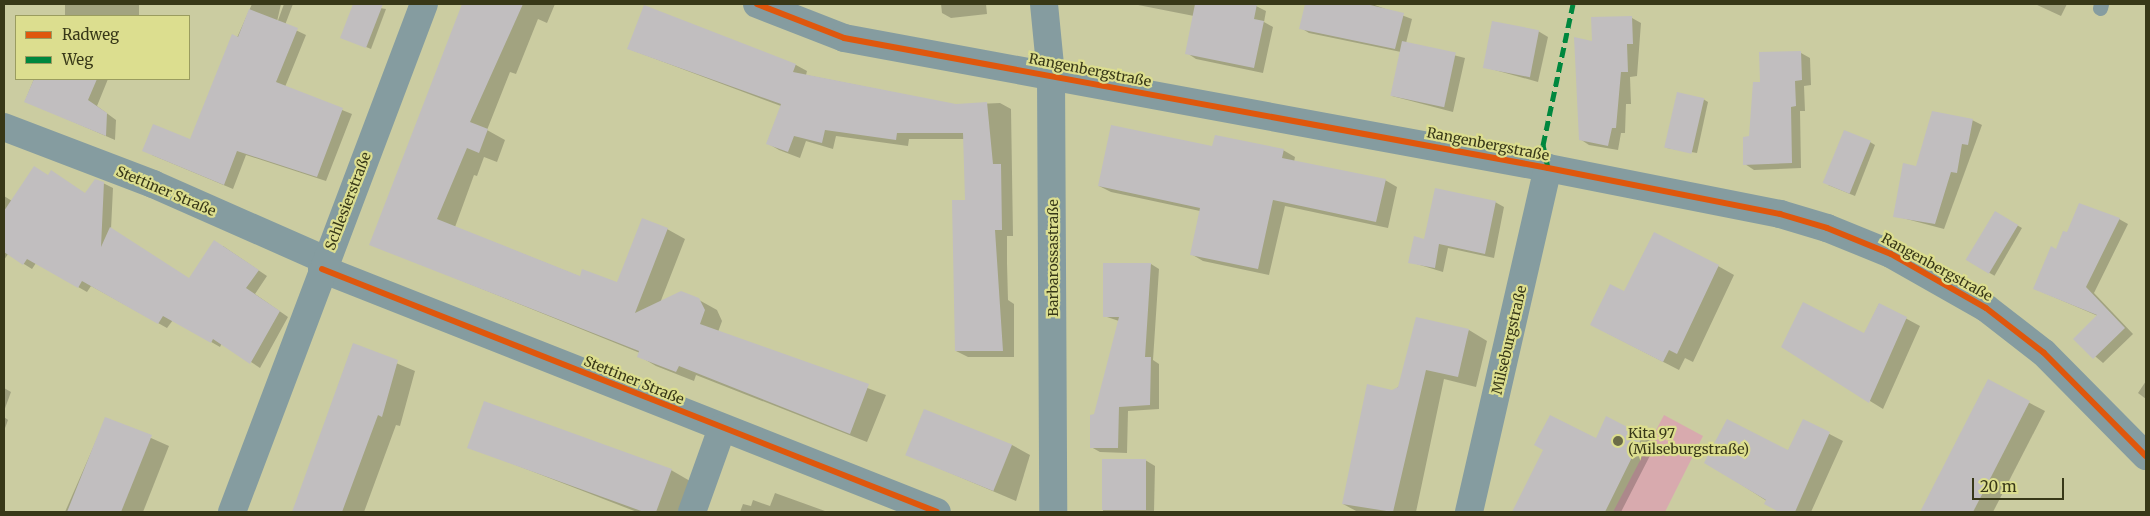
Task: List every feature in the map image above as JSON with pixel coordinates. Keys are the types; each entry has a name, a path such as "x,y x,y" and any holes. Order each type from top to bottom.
{"street":[{"name":"Schlesierstraße","path":"232,512 324,264 424,4"},
{"name":"Rangenbergstraße","path":"757,4 844,38 1548,168 1780,214 1890,254 2009,324 2090,396 2146,456"},
{"name":"Barbarossastraße","path":"1044,4 1051,76 1053,512"},
{"name":"Stettiner Straße","path":"4,127 153,184 324,264 722,428 937,512"},
{"name":"Milseburgstraße","path":"1469,512 1548,168"},
{"path":"692,512 722,428"}],"shaded area":[{"path":"1664,415 1703,436 1665,512 1613,512"}],"building":[{"path":"353,4 383,4 366,48 340,38"},
{"path":"462,4 523,4 470,122 488,129 479,153 467,148 437,219 580,276 582,269 617,282 642,218 668,228 635,313 681,291 699,298 705,310 700,324 869,384 850,434 679,366 676,372 637,357 639,351 369,245"},
{"path":"1195,4 1257,4 1254,19 1264,21 1254,68 1185,54"},
{"path":"1305,4 1366,4 1404,13 1395,49 1299,29"},
{"path":"644,5 796,64 793,72 956,104 987,102 993,164 1001,164 1002,230 995,230 1003,351 955,351 952,200 965,200 963,133 897,133 896,140 825,130 822,143 794,136 788,152 766,144 781,104 627,49"},
{"path":"249,9 298,28 276,82 343,108 317,177 237,151 224,185 142,151 153,124 190,139 232,34 238,37"},
{"path":"1632,16 1633,44 1627,44 1628,72 1621,72 1616,128 1612,128 1608,146 1579,140 1574,37 1592,41 1591,17"},
{"path":"1492,21 1539,30 1530,77 1483,68"},
{"path":"1402,41 1456,52 1444,107 1390,96"},
{"path":"1801,51 1802,80 1795,81 1796,106 1791,107 1792,163 1743,165 1743,137 1749,136 1753,82 1760,82 1759,52"},
{"path":"34,80 97,80 88,100 107,113 106,136 24,102"},
{"path":"1677,92 1704,98 1691,154 1664,148"},
{"path":"1932,111 1973,119 1968,145 1962,144 1957,173 1951,172 1935,224 1893,217 1903,163 1916,166"},
{"path":"1111,125 1212,146 1215,135 1284,149 1282,158 1386,179 1376,222 1273,200 1258,269 1190,255 1200,208 1098,186"},
{"path":"1844,130 1871,141 1850,194 1823,183"},
{"path":"34,166 48,175 51,170 85,193 95,179 104,182 101,247 110,227 189,278 214,240 259,270 246,288 280,311 250,364 213,339 211,343 163,316 158,324 82,281 78,288 27,259 23,265 4,252 4,211"},
{"path":"1435,188 1496,201 1485,254 1439,244 1435,268 1408,263 1414,236 1424,239"},
{"path":"2079,203 2120,218 2086,287 2125,328 2093,359 2073,339 2097,315 2033,289 2051,246 2056,249 2063,231 2067,232"},
{"path":"1995,211 2018,225 1989,274 1966,260"},
{"path":"1654,232 1719,265 1677,354 1669,350 1663,362 1590,325 1610,284 1624,291"},
{"path":"1103,263 1151,263 1145,357 1151,357 1150,405 1119,407 1118,448 1090,448 1090,415 1094,414 1119,317 1103,317"},
{"path":"1803,302 1864,333 1879,303 1907,317 1869,403 1781,347"},
{"path":"1416,317 1469,329 1458,377 1426,370 1393,512 1342,504 1367,384 1392,390 1398,387"},
{"path":"353,343 398,360 382,417 378,415 342,512 292,512"},
{"path":"1988,379 2030,401 1973,512 1920,512"},
{"path":"484,401 672,469 656,512 644,512 467,448"},
{"path":"924,409 1012,445 993,491 905,455"},
{"path":"1550,415 1596,438 1606,416 1643,435 1605,512 1512,512 1543,450 1534,445"},
{"path":"105,417 152,435 121,512 67,512"},
{"path":"1727,419 1788,450 1803,419 1830,432 1795,512 1779,512 1764,504 1766,500 1704,463"},
{"path":"1102,459 1146,459 1146,510 1102,510"}],"marked path":[{"path":"1548,168 1543,145 1573,4"}],"cycle path":[{"path":"757,4 844,38 1548,168 1780,214 1827,228 1891,254 1986,308 2044,353 2146,456"},
{"path":"322,269 937,512"}],"place":[{"name":"Kita 97 (Milseburgstraße)","path":"1618,441"}]}
